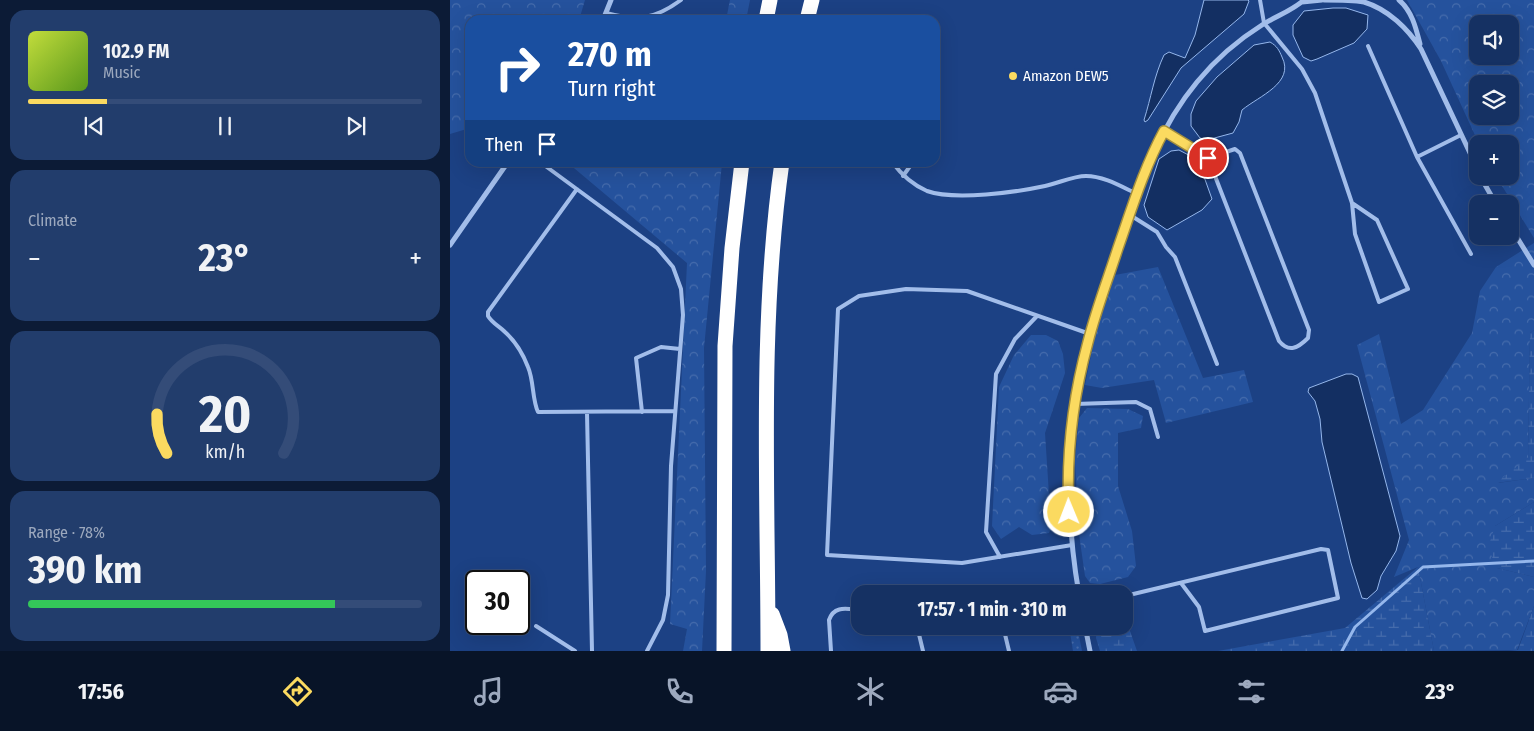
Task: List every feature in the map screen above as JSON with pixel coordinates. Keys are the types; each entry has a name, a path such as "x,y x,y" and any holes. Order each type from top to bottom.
{"highway":[{"path":"767,15 770,0"},
{"path":"808,15 812,0"},
{"path":"724,651 725,346 732,248 741,167"},
{"path":"768,651 766,476 768,338 774,230 781,167"},
{"path":"768,606 780,634 783,651"},
{"path":"718,651 724,635"}],"street":[{"path":"606,13 611,0"},
{"path":"1399,0 1404,4 1414,22 1421,50"},
{"path":"1076,585 1068,497 1069,458 1078,382 1090,334 1144,172 1181,102 1198,81 1232,47 1264,23 1303,1 1363,2 1382,10 1412,36 1421,50 1469,151"},
{"path":"451,241 504,167"},
{"path":"1519,241 1534,265"},
{"path":"1087,635 1090,651"}],"lane":[{"path":"653,15 670,8 680,0"},
{"path":"1260,0 1264,23 1302,69 1315,93 1352,203 1355,234 1379,302 1408,289 1376,220 1352,203"},
{"path":"606,13 615,15"},
{"path":"1368,46 1417,158 1471,254"},
{"path":"1164,131 1208,158 1279,340 1284,346 1293,349 1301,346 1308,338 1309,330 1240,152 1235,149 1208,158"},
{"path":"1417,158 1461,135"},
{"path":"547,167 657,248 673,267 681,289 683,315 670,466 668,595 663,620 647,651"},
{"path":"896,167 903,176 927,191 950,195 996,194 1088,176 1105,180 1137,194"},
{"path":"903,176 909,167"},
{"path":"577,189 488,312 488,316 490,320 506,332 518,348 528,367 534,386 538,412 675,411"},
{"path":"1130,215 1157,232 1175,257 1217,364"},
{"path":"1072,545 962,564 827,555 838,309 859,296 906,289 967,291 1090,334"},
{"path":"1000,557 986,532 996,374 1016,339 1037,316"},
{"path":"642,412 636,358 661,347 680,349"},
{"path":"1075,404 1136,402 1150,409 1158,437"},
{"path":"587,412 592,651"},
{"path":"1133,594 1321,549 1328,550 1338,598 1205,631 1199,606 1181,583"},
{"path":"831,651 830,616 837,610 851,610"},
{"path":"536,626 575,651"},
{"path":"919,635 923,651"},
{"path":"1005,635 1009,651"}],"green space":[{"path":"450,0 585,0 580,15 465,15 465,130 450,134"},
{"path":"730,0 750,0 747,15 727,15"},
{"path":"1407,0 1534,0 1534,238 1519,214 1519,195 1508,195 1502,185 1519,185 1519,135 1475,135 1470,125 1519,125 1519,75 1469,75 1469,122 1441,61"},
{"path":"573,167 722,167 704,348 706,571 702,651 683,651 687,629 670,624 687,263"},
{"path":"1534,243 1534,330 1530,333 1528,459 1498,483 1534,478 1534,502 1495,526 1497,568 1534,577 1534,606 1517,650 1434,651 1418,567 1394,577 1409,540 1357,345 1379,334 1401,424 1423,410 1472,333 1480,291 1496,267"},
{"path":"1158,267 1203,378 1244,370 1253,402 1166,423 1154,380 1102,388 1085,385 1095,336 1115,275"},
{"path":"1534,330 1534,478 1496,483 1528,458 1530,333"},
{"path":"1031,335 1046,335 1058,341 1063,354 1065,373 1045,433 1053,524 1049,533 1032,535 1019,527 1001,539 992,526 999,387 1014,355"},
{"path":"1087,408 1128,409 1143,416 1141,428 1118,433 1118,486 1132,531 1136,566 1128,577 1100,584 1090,583 1085,576 1079,534 1075,461 1079,418"},
{"path":"1534,502 1534,577 1497,568 1488,548 1495,526"},
{"path":"1418,567 1434,651 1218,651 1345,628"},
{"path":"1534,606 1534,651 1509,651 1518,650"},
{"path":"1070,635 1079,635 1082,651 1073,651"},
{"path":"1096,635 1131,635 1137,651 1100,651"}],"shaded area":[{"path":"1204,0 1249,1 1244,14 1181,68 1145,122 1155,79 1164,55 1169,52 1185,58 1195,35"},
{"path":"1346,8 1368,15 1367,29 1354,43 1311,61 1303,57 1293,35 1293,25 1304,11"},
{"path":"1270,42 1279,50 1285,66 1280,82 1242,110 1239,122 1233,133 1207,140 1200,138 1191,126 1191,114 1196,101 1217,77 1254,45"},
{"path":"1179,150 1198,160 1212,199 1202,210 1167,230 1148,217 1144,205 1159,159 1171,151"},
{"path":"1346,374 1358,377 1400,536 1396,551 1381,576 1377,590 1367,599 1362,598 1351,563 1322,442 1320,419 1315,401 1308,392 1309,388"}],"waterway":[{"path":"1342,651 1355,627 1423,567 1534,561"}],"place":[{"name":"Amazon DEW5","path":"1013,76"}],"route":[{"path":"1069,512 1069,458 1078,382 1093,323 1144,172 1164,131 1208,158"}]}
